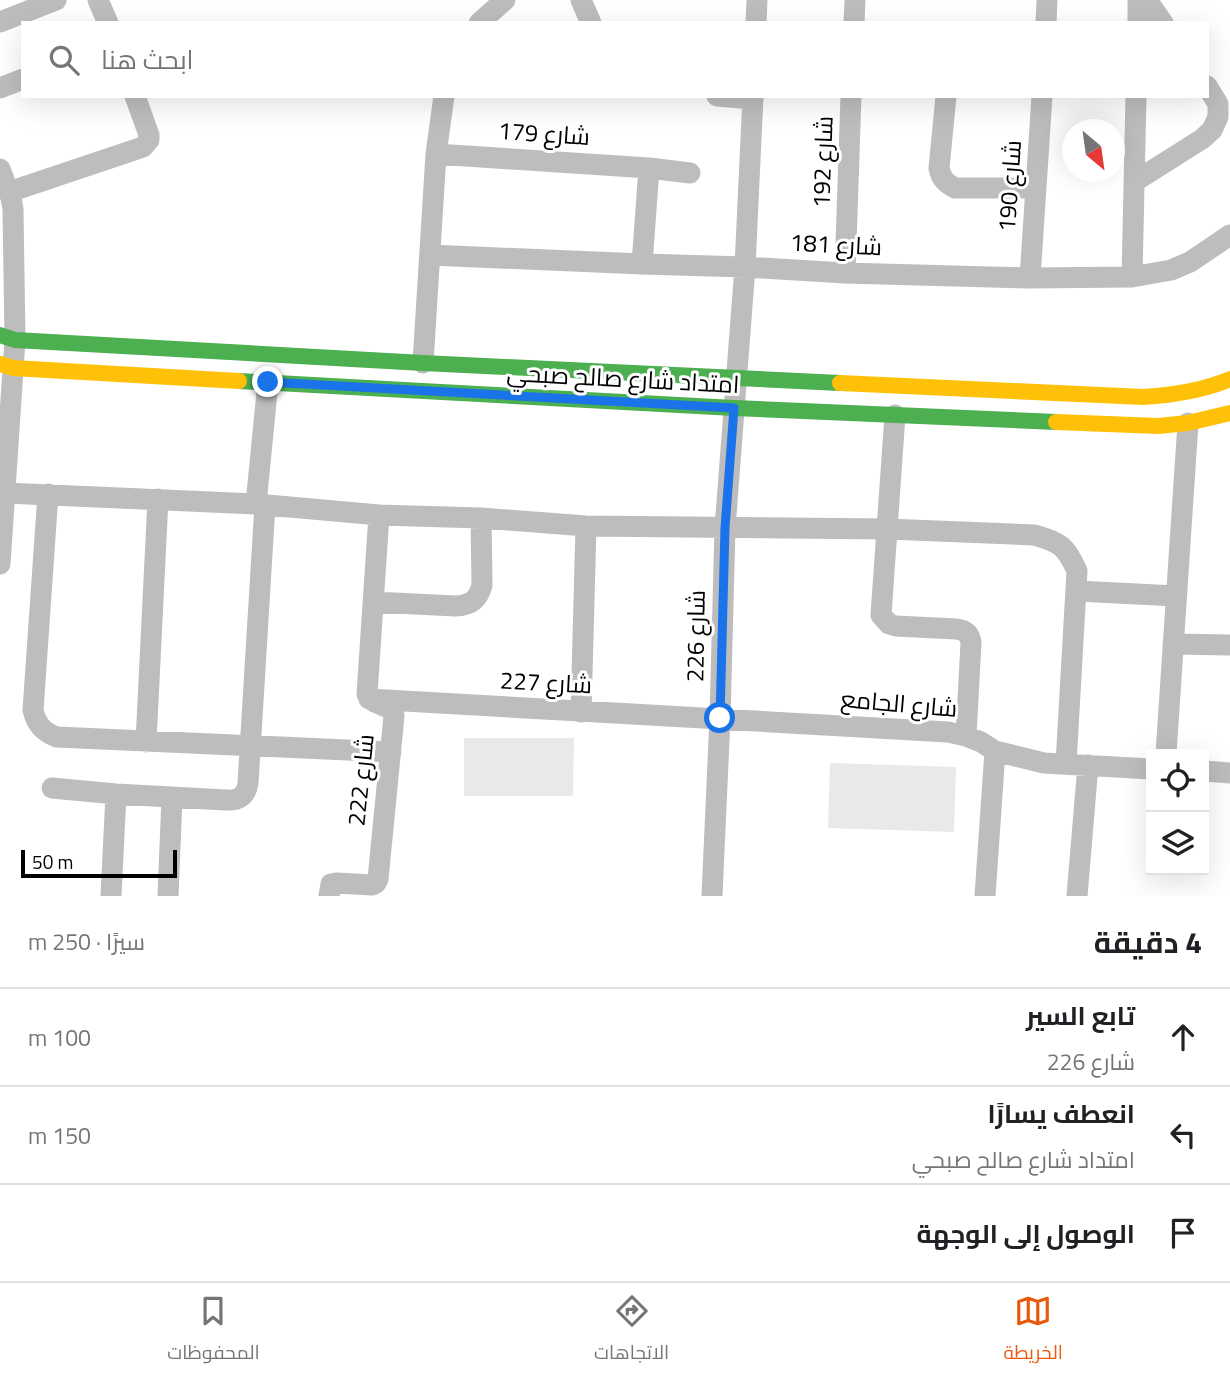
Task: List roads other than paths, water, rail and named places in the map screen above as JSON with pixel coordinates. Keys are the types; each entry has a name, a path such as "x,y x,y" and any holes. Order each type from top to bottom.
{"street":[{"path":"0,22 56,0"},
{"path":"98,0 106,21"},
{"path":"481,21 505,0"},
{"path":"581,0 590,21"},
{"path":"756,21 757,0"},
{"path":"854,21 855,0"},
{"path":"1046,21 1047,0"},
{"path":"1138,0 1138,21"},
{"path":"1147,0 1162,21"},
{"path":"0,88 21,80"},
{"path":"1134,182 1212,130 1218,117 1218,104 1209,89"},
{"path":"9,192 143,146 149,140 149,135 136,98"},
{"path":"423,363 436,154 444,98"},
{"name":"شارع 226","path":"712,896 725,528 745,267 753,98"},
{"name":"شارع 192","path":"845,272 851,98"},
{"path":"946,98 939,169 947,184 955,188 1036,188"},
{"name":"شارع 190","path":"1030,278 1041,98"},
{"path":"1132,277 1136,98"},
{"name":"شارع 179","path":"436,154 649,167 690,173"},
{"path":"642,264 649,167"},
{"path":"0,169 9,192 14,220 7,338 5,492 0,564"},
{"name":"شارع 181","path":"430,255 1030,278 1132,277 1171,270 1190,262 1230,235"},
{"name":"امتداد شارع صالح صبحي","path":"7,338 423,363 1143,397 1186,394 1230,379"},
{"name":"امتداد شارع صالح صبحي","path":"6,366 734,408 1158,426 1188,423 1230,413"},
{"path":"52,788 234,801 247,791 268,382"},
{"path":"895,415 881,615 889,624 895,626 962,630 970,638 966,736"},
{"path":"1166,749 1188,423"},
{"path":"5,492 586,526 887,529 1034,535 1053,540 1069,553 1077,571 1066,764"},
{"path":"48,494 33,710 35,719 47,734 57,737 146,742 391,752"},
{"path":"146,742 158,499"},
{"name":"شارع 222","path":"375,890 393,712 369,699 367,694 379,515"},
{"path":"373,602 465,606 474,602 482,585 481,518"},
{"path":"581,712 586,526"},
{"path":"1077,591 1176,596"},
{"path":"1173,644 1230,645"},
{"name":"شارع 227","path":"369,699 720,718"},
{"name":"شارع الجامع","path":"720,718 948,732 981,742 995,751 1044,764 1146,769"},
{"path":"985,896 995,751"},
{"path":"1077,896 1088,765"},
{"path":"1209,771 1230,773"},
{"path":"111,896 116,794"},
{"path":"168,896 172,797"},
{"name":"شارع 222","path":"329,896 331,884 372,885 375,890"}]}
